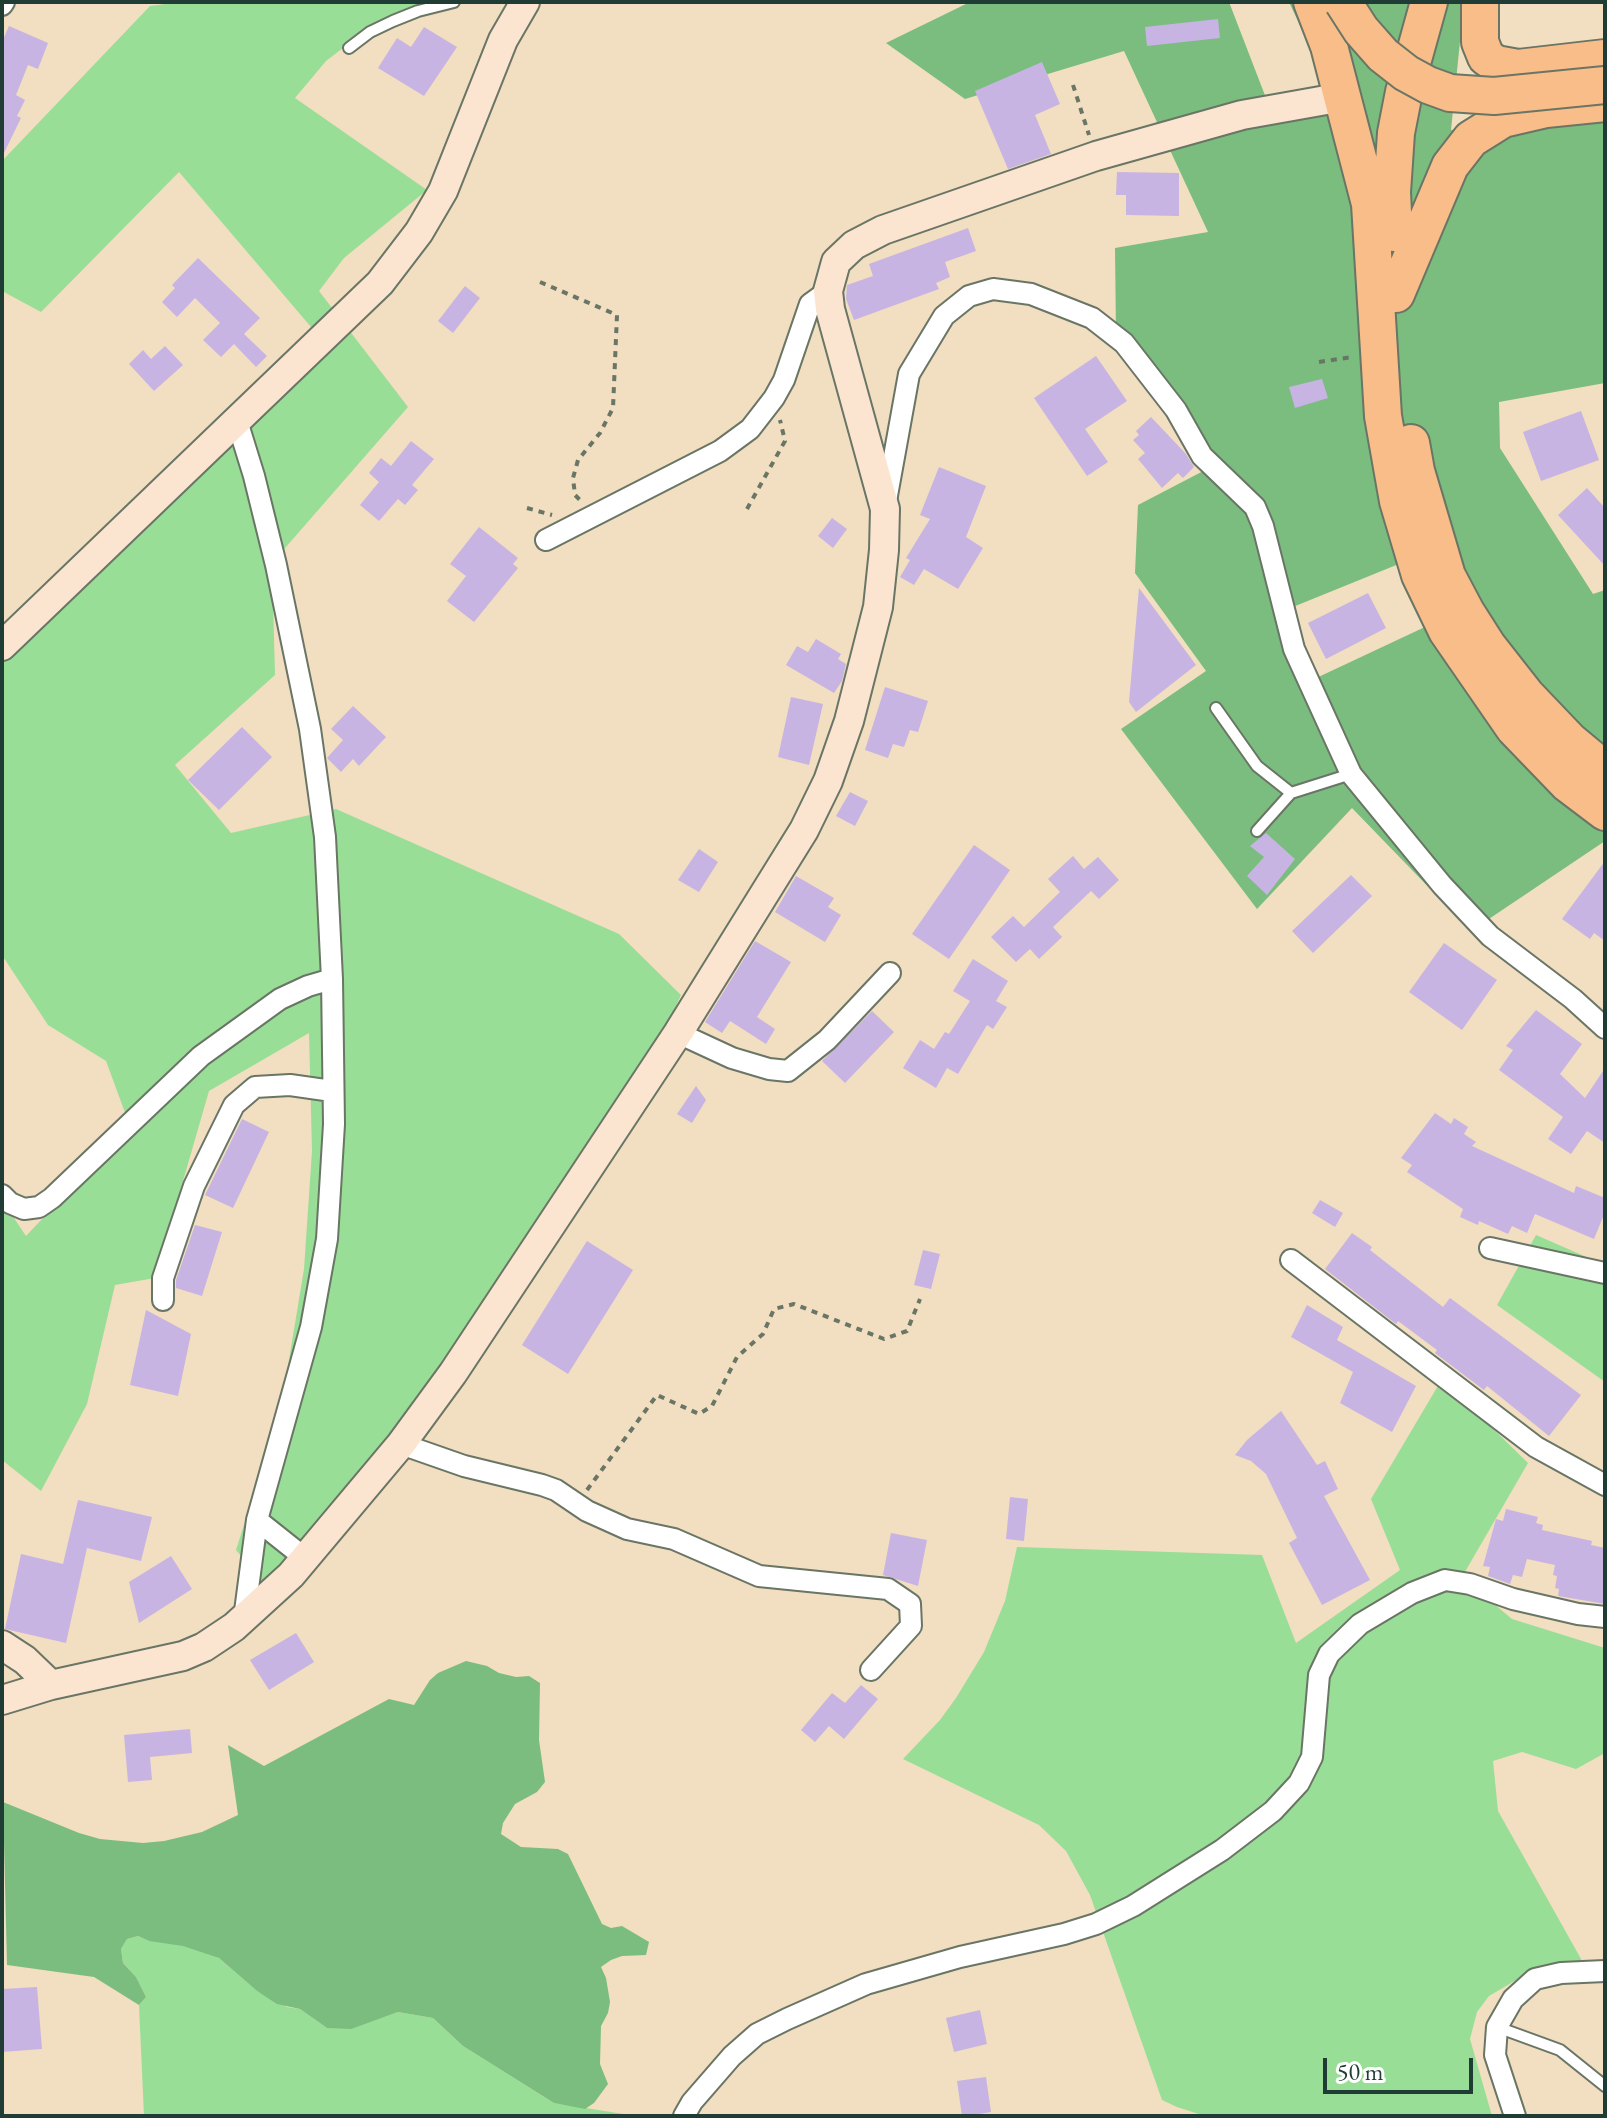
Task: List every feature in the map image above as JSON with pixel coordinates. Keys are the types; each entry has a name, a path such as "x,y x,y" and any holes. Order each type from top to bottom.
{"highway":[{"path":"1312,2 1329,46 1343,97 1378,171 1396,294 1402,379 1414,460 1447,576 1487,645 1527,696 1569,740 1605,770"},
{"path":"1343,2 1361,30 1394,65 1428,85 1450,93 1494,96 1605,85"},
{"path":"1329,46 1363,47 1379,42 1407,24 1426,2"},
{"path":"1426,2 1399,115 1378,171 1370,204 1383,416 1398,501 1420,575 1447,631 1514,728 1568,784 1605,812"},
{"path":"1480,2 1480,42 1486,57 1496,64 1518,68 1605,58"},
{"path":"1511,117 1502,101 1502,91 1510,74 1518,68"},
{"path":"1396,294 1450,166 1471,139 1482,130 1511,117 1546,109 1605,103"}],"street":[{"path":"2,646 380,283 419,232 443,191 503,40 525,2"},
{"path":"885,509 837,342 828,291 836,262 854,245 942,209 1096,156 1242,115 1343,97"},
{"path":"2,1700 51,1685 183,1656 204,1647 244,1619 306,1559 401,1444 453,1373 678,1033 804,830 828,781 858,691 878,607 885,509 909,374 944,316 969,296 993,289 1031,294 1092,318 1124,343 1176,410 1202,456 1255,507 1263,526 1294,649 1351,774 1442,885 1490,936 1573,999 1605,1028"},
{"path":"546,540 720,451 750,429 784,380 810,304 828,291"},
{"path":"237,421 276,565 310,729 325,837 332,979 333,1165 327,1239 311,1327 257,1520 244,1619"},
{"path":"678,1033 732,1058 788,1071 827,1040 890,973"},
{"path":"2,1195 10,1203 24,1209 39,1207 201,1056 280,999 332,979"},
{"path":"163,1300 163,1278 194,1186 234,1105 255,1087 290,1085 332,1091"},
{"path":"1490,1248 1605,1273"},
{"path":"1291,1260 1536,1447 1605,1485"},
{"path":"401,1444 464,1466 556,1490 577,1505 627,1529 674,1539 759,1576 888,1589 910,1604 911,1626 871,1670"},
{"path":"257,1520 306,1559"},
{"path":"684,2116 692,2102 732,2056 757,2034 787,2019 866,1984 1096,1924 1133,1906 1222,1850 1273,1811 1299,1783 1312,1757 1319,1675 1329,1654 1360,1624 1412,1593 1445,1580 1470,1584 1513,1599 1605,1617"},
{"path":"2,1645 25,1660 51,1685"},
{"path":"1515,2116 1495,2055 1497,2027 1513,1999 1535,1979 1561,1973 1605,1971"}],"lane":[{"path":"349,48 370,32 393,21 454,2"},
{"path":"1216,708 1257,766 1291,793"},
{"path":"1257,831 1291,793 1351,774"},
{"path":"1497,2027 1560,2050 1605,2086"}],"path":[{"path":"1073,85 1096,156"},
{"path":"540,282 617,315 613,408 600,433 578,460 573,478 575,495 596,514"},
{"path":"1319,362 1378,352"},
{"path":"747,509 785,441 774,398"},
{"path":"577,1505 657,1395 699,1414 712,1406 737,1357 763,1334 774,1309 794,1304 884,1339 907,1331 920,1299"}],"green space":[{"path":"180,2 436,2 365,31 326,61 295,98 427,190 344,258 319,291 408,407 272,563 275,675 175,765 231,833 336,809 619,934 681,995 627,1112 384,1459 276,1597 236,1550 271,1440 285,1384 304,1269 312,1151 309,1033 209,1091 155,1278 115,1285 87,1404 41,1491 2,1460 2,1200 26,1236 130,1126 106,1061 48,1025 2,955 2,657 215,439 311,327 179,172 41,312 2,291 2,161 150,6"},
{"path":"970,2 1229,2 1266,98 1332,93 1289,2 1464,2 1451,130 1605,114 1605,383 1499,402 1500,448 1593,594 1605,590 1605,841 1471,931 1352,808 1257,909 1121,729 1206,671 1135,573 1138,505 1211,467 1116,334 1115,248 1208,232 1124,51 965,99 886,43","holes":["1416,557 1442,619 1312,680 1283,611"]},
{"path":"1536,1235 1605,1265 1605,1382 1497,1305"},
{"path":"1442,1379 1528,1463 1462,1577 1512,1619 1605,1648 1605,1753 1576,1769 1522,1752 1493,1761 1498,1811 1585,1966 1535,1969 1489,1996 1477,2012 1470,2039 1492,2116 1205,2116 1177,2107 1162,2100 1090,1895 1066,1851 1039,1825 903,1759 940,1720 984,1652 1005,1601 1017,1547 1262,1555 1296,1643 1400,1570 1371,1499"},
{"path":"466,1661 487,1666 499,1673 529,1676 540,1683 539,1740 545,1782 537,1792 515,1804 503,1823 501,1834 521,1847 558,1849 568,1854 602,1924 611,1928 622,1926 649,1942 646,1955 622,1956 601,1967 610,2002 601,2026 600,2064 608,2084 594,2103 585,2109 554,2103 463,2046 433,2018 398,2012 351,2029 327,2028 300,2009 277,2004 219,1958 183,1946 149,1941 138,1936 127,1939 121,1949 123,1963 136,1977 146,1997 139,2005 94,1977 7,1965 3,1802 100,1839 143,1843 202,1832 238,1815 228,1745 264,1766 389,1699 414,1705 438,1673"},
{"path":"138,1936 149,1941 197,1949 219,1958 257,1991 287,2007 300,2009 327,2028 375,2020 398,2012 433,2018 463,2046 554,2103 636,2116 144,2116 139,2005 146,1997 136,1977 123,1963 121,1949 127,1939"}],"building":[{"path":"1218,19 1220,38 1147,46 1145,27"},
{"path":"9,26 48,43 38,69 28,65 16,95 25,100 17,116 21,118 2,157 2,42"},
{"path":"424,27 457,47 424,96 378,68 397,38 411,47"},
{"path":"1042,62 1060,104 1035,115 1051,154 1008,169 975,91"},
{"path":"1117,172 1179,173 1179,216 1126,215 1126,195 1116,195"},
{"path":"968,228 976,251 945,262 950,277 936,283 939,289 854,320 846,299 847,285 873,276 869,264"},
{"path":"198,258 260,318 244,334 267,356 256,367 234,344 221,357 203,340 220,323 195,298 177,317 162,302 175,288 172,285"},
{"path":"465,286 480,298 453,333 438,321"},
{"path":"165,346 183,365 154,391 129,364 143,350 151,359"},
{"path":"1096,356 1127,401 1085,429 1108,462 1087,476 1034,398"},
{"path":"1322,379 1328,398 1295,408 1289,387"},
{"path":"1581,411 1599,460 1541,481 1523,432"},
{"path":"1151,417 1186,454 1194,467 1183,478 1178,473 1162,488 1138,459 1145,453 1133,440 1139,435 1136,431"},
{"path":"411,441 434,459 412,485 418,490 405,505 398,499 379,521 360,505 379,482 369,473 381,458 391,466"},
{"path":"939,467 986,486 966,537 983,548 958,589 924,569 914,585 900,577 910,560 906,558 930,519 920,515"},
{"path":"1587,488 1605,508 1605,566 1558,515"},
{"path":"832,518 847,529 833,548 818,536"},
{"path":"479,527 518,558 513,564 518,568 474,622 447,601 466,576 450,564"},
{"path":"1139,588 1196,665 1136,712 1129,702"},
{"path":"1368,593 1386,628 1326,659 1308,623"},
{"path":"816,639 841,654 838,659 846,664 842,681 834,693 786,665 797,646 808,652"},
{"path":"885,687 928,701 918,732 910,730 904,747 893,744 888,758 865,750"},
{"path":"791,697 823,704 809,765 778,757"},
{"path":"353,706 386,737 359,766 353,759 341,772 327,758 343,740 331,729"},
{"path":"242,727 272,757 219,810 188,780"},
{"path":"850,792 868,801 855,826 836,816"},
{"path":"1266,833 1295,859 1267,895 1247,876 1264,857 1250,846"},
{"path":"974,845 1010,870 949,959 912,934"},
{"path":"699,849 718,862 699,892 678,880"},
{"path":"1073,856 1084,869 1098,857 1119,880 1099,899 1091,891 1053,927 1062,937 1039,959 1030,949 1016,962 991,937 1013,916 1024,927 1060,892 1048,879"},
{"path":"1605,861 1605,941 1594,933 1590,939 1562,919"},
{"path":"1351,875 1372,896 1313,953 1292,931"},
{"path":"796,876 834,898 828,907 841,915 825,942 775,912"},
{"path":"755,941 791,962 757,1017 775,1029 766,1044 730,1021 722,1033 705,1022"},
{"path":"1444,943 1497,980 1462,1030 1409,992"},
{"path":"973,959 1008,981 996,1001 1007,1007 993,1029 987,1025 958,1074 947,1068 936,1088 903,1068 920,1040 934,1049 945,1032 949,1034 970,1001 953,991"},
{"path":"1536,1010 1582,1044 1560,1074 1585,1098 1605,1068 1605,1143 1587,1131 1571,1154 1548,1139 1563,1117 1499,1070 1513,1050 1506,1046"},
{"path":"872,1011 894,1032 845,1083 822,1061"},
{"path":"696,1086 706,1100 692,1123 677,1114"},
{"path":"1435,1113 1451,1124 1454,1118 1468,1127 1464,1134 1476,1142 1472,1146 1574,1193 1576,1186 1605,1198 1605,1212 1594,1239 1535,1214 1527,1233 1512,1226 1508,1234 1479,1221 1478,1225 1460,1217 1463,1209 1407,1172 1412,1165 1401,1158"},
{"path":"242,1119 269,1132 233,1208 205,1195"},
{"path":"1320,1200 1343,1213 1335,1227 1312,1213"},
{"path":"195,1225 222,1232 202,1296 176,1288"},
{"path":"1352,1233 1443,1307 1450,1298 1581,1395 1549,1436 1487,1386 1484,1390 1435,1353 1437,1350 1398,1321 1396,1324 1325,1269"},
{"path":"587,1241 633,1270 568,1374 522,1345"},
{"path":"923,1250 940,1254 931,1289 914,1285"},
{"path":"1307,1305 1343,1327 1337,1340 1416,1386 1392,1432 1340,1403 1353,1372 1291,1337"},
{"path":"146,1310 191,1334 178,1396 130,1385"},
{"path":"1281,1411 1317,1465 1325,1461 1338,1489 1324,1496 1370,1580 1322,1605 1289,1543 1297,1538 1266,1474 1251,1461 1235,1455 1247,1440"},
{"path":"1010,1497 1028,1499 1024,1541 1006,1539"},
{"path":"78,1500 152,1517 141,1561 87,1548 66,1643 5,1629 21,1554 63,1564"},
{"path":"1506,1509 1538,1517 1536,1523 1543,1525 1542,1530 1592,1541 1591,1545 1605,1548 1605,1604 1558,1596 1559,1589 1555,1588 1557,1576 1553,1575 1555,1565 1527,1559 1522,1577 1513,1575 1510,1584 1488,1576 1490,1567 1483,1566 1496,1519 1503,1521"},
{"path":"891,1533 927,1540 918,1586 883,1575"},
{"path":"171,1556 192,1589 139,1623 129,1582"},
{"path":"296,1633 314,1662 269,1690 250,1660"},
{"path":"861,1685 878,1699 844,1739 829,1726 815,1742 801,1730 832,1693 845,1703"},
{"path":"190,1729 192,1753 150,1757 152,1780 128,1782 124,1735"},
{"path":"37,1987 42,2049 2,2052 2,1989"},
{"path":"980,2010 987,2044 954,2052 946,2018"},
{"path":"986,2077 991,2112 980,2116 962,2116 957,2081"}]}
